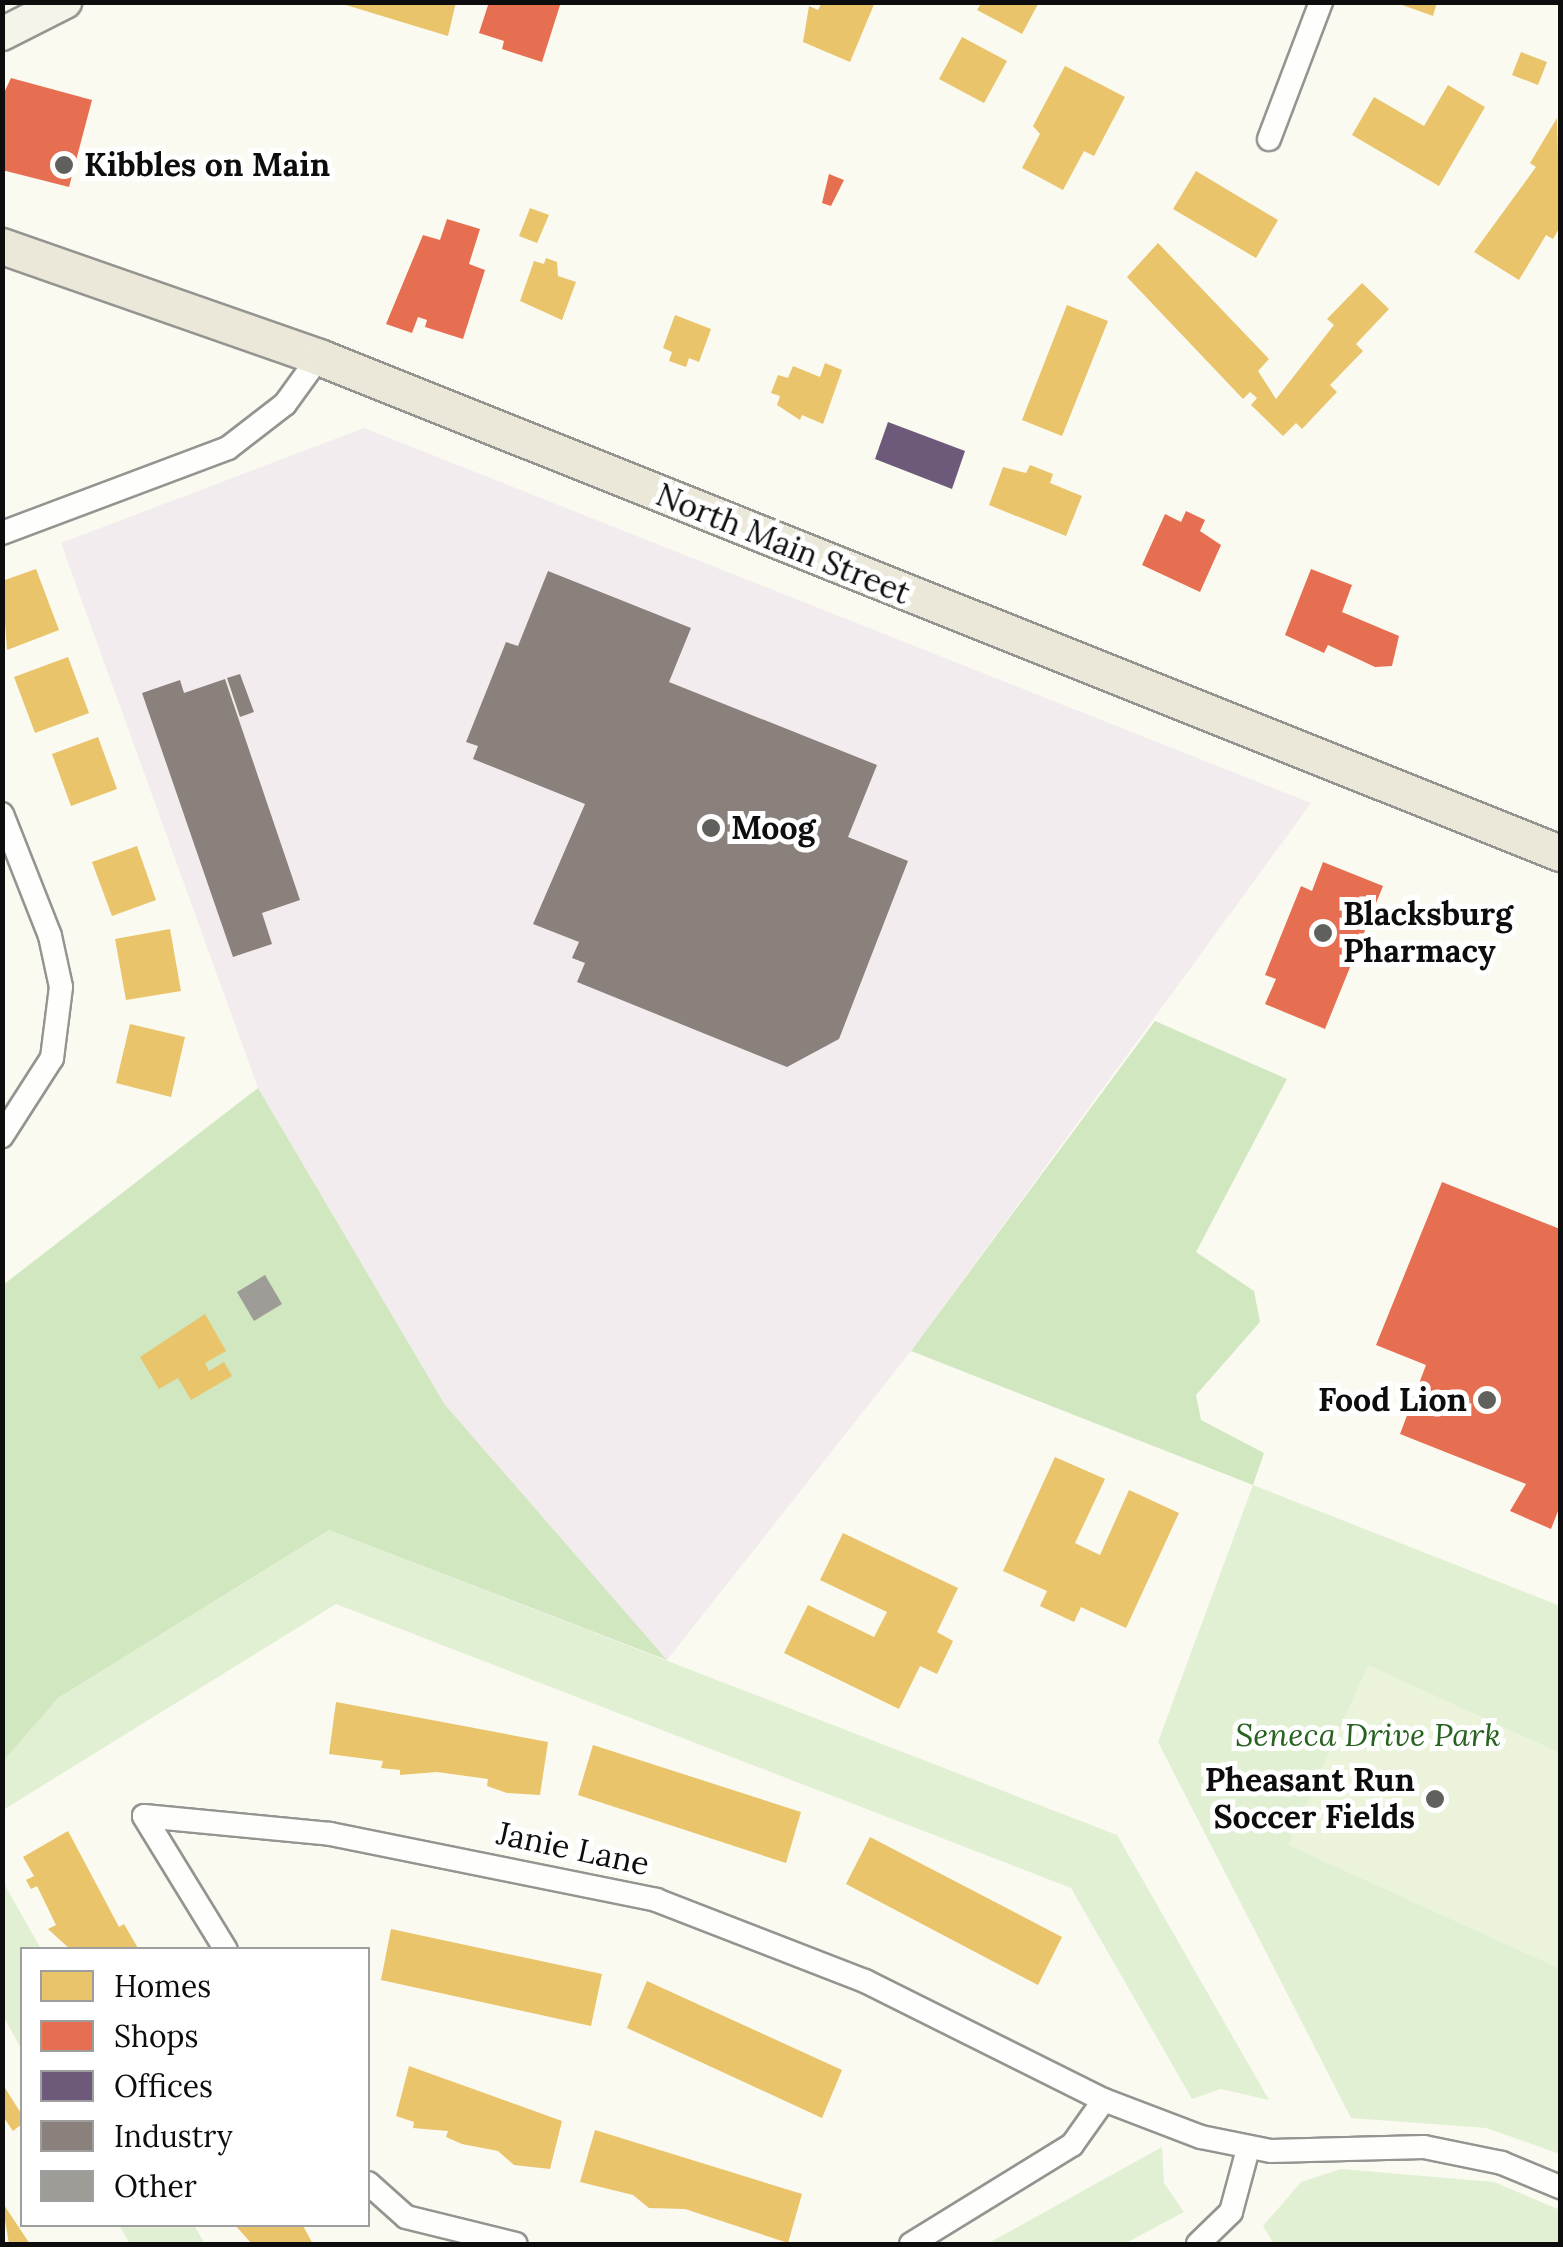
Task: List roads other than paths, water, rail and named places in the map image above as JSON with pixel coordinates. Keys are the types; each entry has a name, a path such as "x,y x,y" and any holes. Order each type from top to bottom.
{"main road":[{"name":"North Main Street","path":"2,246 319,357 1560,852"}],"street":[{"path":"2,34 65,2"},
{"path":"1269,140 1320,2"},
{"path":"2,533 228,448 285,404 319,357"},
{"path":"2,814 50,936 61,987 52,1058 2,1136"},
{"name":"Janie Lane","path":"224,1947 144,1816 330,1834 656,1900 865,1980 1104,2100 1248,2149 1424,2147 1502,2162 1560,2186"},
{"path":"910,2244 1072,2145 1104,2100"},
{"path":"1198,2244 1231,2212 1248,2149"},
{"path":"370,2185 406,2217 516,2244"}],"place":[{"name":"Kibbles on Main","path":"64,165"},
{"name":"Moog","path":"711,828"},
{"name":"Blacksburg Pharmacy","path":"1323,933"},
{"name":"Food Lion","path":"1487,1400"},
{"name":"Pheasant Run Soccer Fields","path":"1435,1799"}],"park label":[{"name":"Seneca Drive Park","path":"1368,1735"}]}
